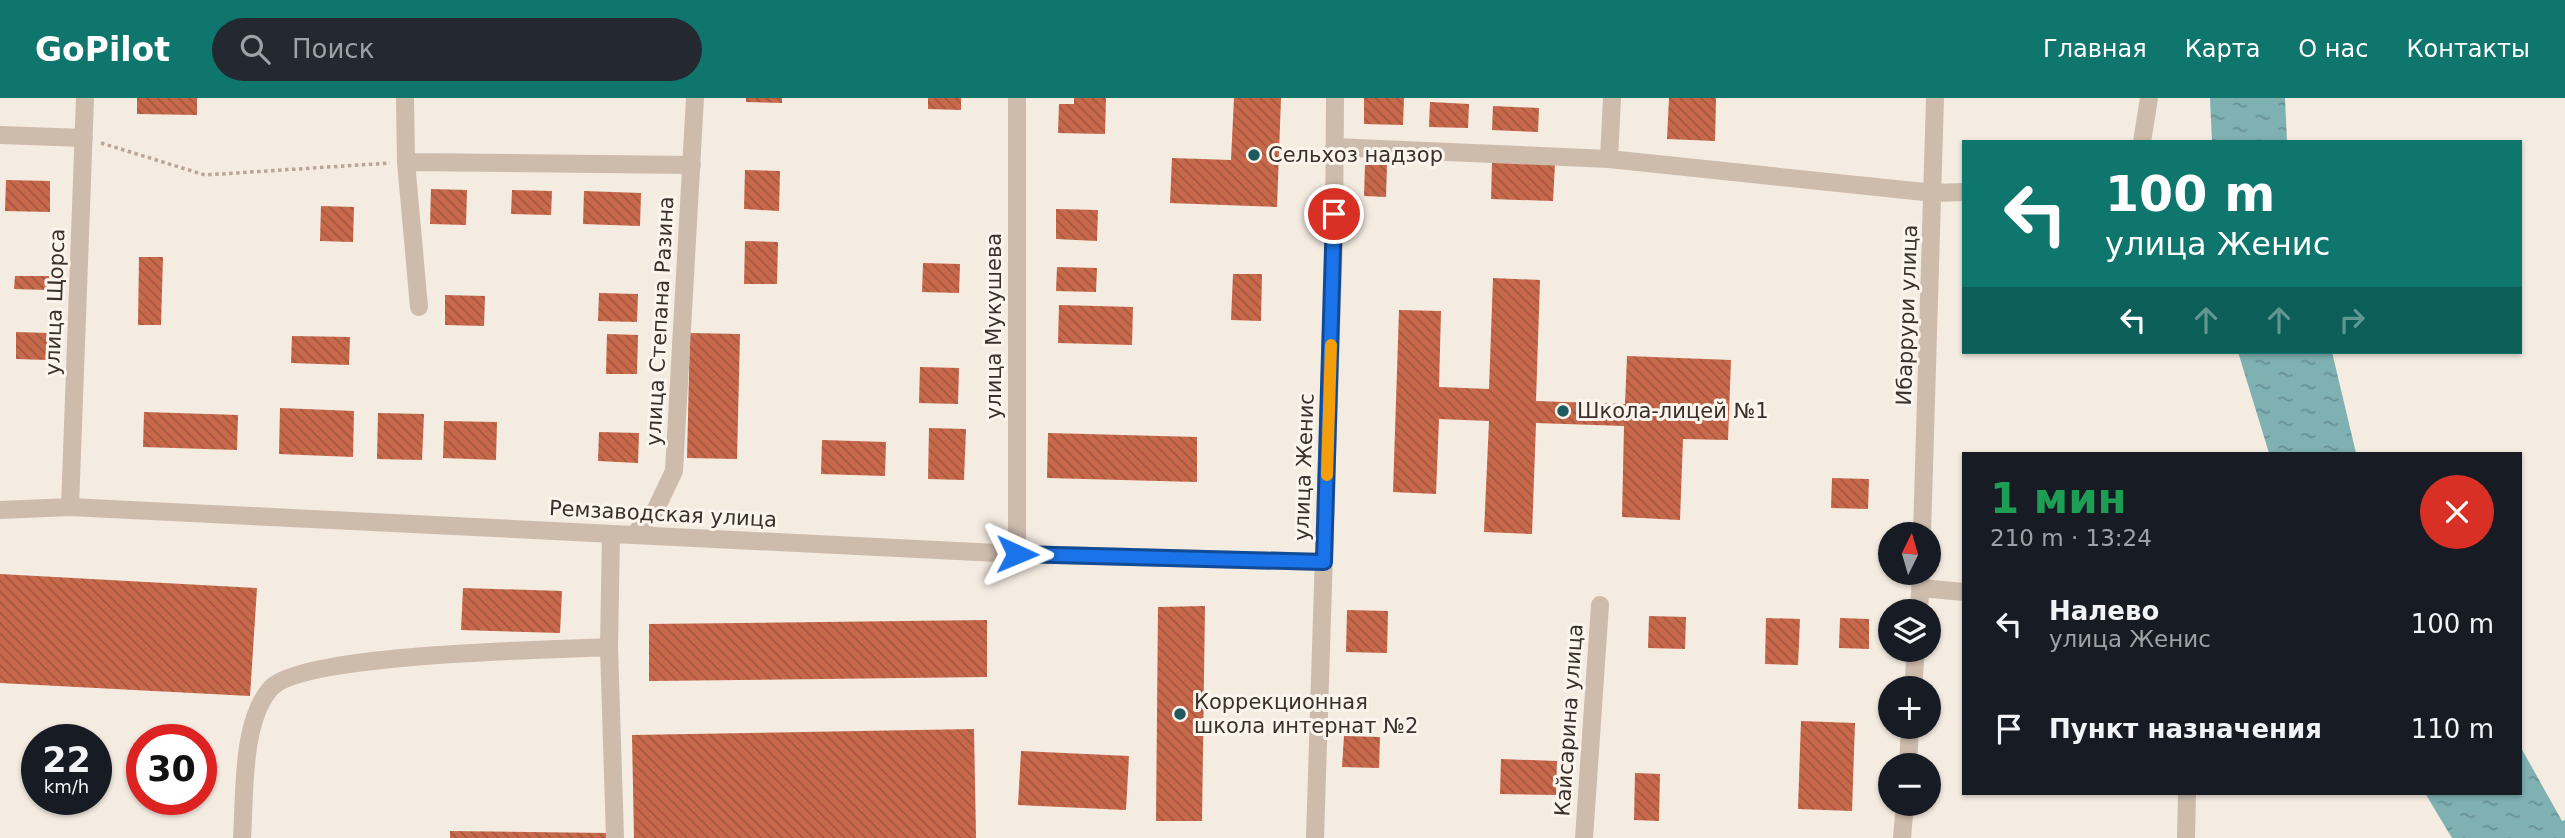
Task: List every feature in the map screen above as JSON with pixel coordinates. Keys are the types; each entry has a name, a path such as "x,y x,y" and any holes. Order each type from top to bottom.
{"street":[{"name":"улица Щорса","path":"70,507 85,98"},
{"path":"405,98 406,162 419,307"},
{"name":"улица Степана Разина","path":"634,535 656,509 674,471 695,98"},
{"name":"улица Мукушева","path":"1017,98 1017,554"},
{"name":"улица Женис","path":"1314,838 1324,562 1335,98"},
{"path":"1609,159 1612,98"},
{"name":"Ибаррури улица","path":"1922,522 1935,98"},
{"path":"2142,140 2149,98"},
{"path":"0,135 84,138"},
{"path":"1334,147 1609,159 1934,193 1962,192"},
{"path":"406,162 692,165"},
{"name":"Ремзаводская улица","path":"0,510 70,507 1017,554 1324,562"},
{"path":"611,534 609,648 615,838"},
{"path":"1939,585 1962,591"},
{"name":"Кайсарина улица","path":"1584,838 1600,605"},
{"path":"242,838 249,731 272,688 301,672 420,656 609,648"},
{"path":"2186,838 2187,795"},
{"path":"1902,838 1904,816"}],"path":[{"path":"84,138 205,175 406,162"}],"water":[{"path":"2210,98 2285,98 2287,140 2212,140"},
{"path":"2239,354 2332,354 2356,452 2269,452"},
{"path":"2522,750 2562,821 2565,820 2565,838 2452,838 2426,795 2522,795"}],"building":[{"path":"137,98 197,98 197,115 137,114"},
{"path":"746,98 782,98 782,103 746,102"},
{"path":"928,98 961,98 961,110 928,109"},
{"path":"1074,98 1106,98 1105,134 1058,133 1059,104 1074,104"},
{"path":"1234,98 1281,98 1277,207 1170,203 1172,158 1231,160"},
{"path":"1364,98 1404,98 1403,125 1364,124"},
{"path":"1669,98 1716,98 1715,141 1667,139"},
{"path":"1430,102 1469,104 1468,128 1429,127"},
{"path":"1493,106 1539,108 1538,132 1492,130"},
{"path":"1492,162 1555,164 1553,201 1491,199"},
{"path":"1365,165 1387,165 1386,197 1364,196"},
{"path":"745,170 780,171 779,211 744,209"},
{"path":"6,180 50,181 50,212 5,211"},
{"path":"431,189 467,190 466,225 430,224"},
{"path":"512,190 552,191 551,215 511,214"},
{"path":"584,191 641,193 640,226 583,224"},
{"path":"321,206 354,207 353,242 320,241"},
{"path":"1056,209 1098,210 1097,241 1056,239"},
{"path":"745,241 778,242 777,284 744,284"},
{"path":"139,257 163,257 161,325 138,325"},
{"path":"923,263 960,264 959,293 922,292"},
{"path":"1057,267 1097,268 1096,292 1056,291"},
{"path":"1233,274 1262,274 1261,321 1231,320"},
{"path":"15,276 49,276 49,290 14,289"},
{"name":"Школа-лицей №1","path":"1493,278 1540,280 1536,401 1625,404 1627,356 1731,360 1728,440 1683,439 1680,520 1622,517 1624,426 1536,423 1532,534 1484,532 1489,421 1439,419 1436,494 1393,492 1399,310 1441,311 1439,387 1489,389"},
{"path":"599,293 638,294 637,322 598,321"},
{"path":"445,295 485,296 484,326 445,325"},
{"path":"1059,305 1133,307 1132,345 1058,343"},
{"path":"16,332 48,333 47,360 16,359"},
{"path":"690,333 740,334 737,459 687,458"},
{"path":"607,334 638,335 637,374 606,374"},
{"path":"292,336 350,337 349,365 291,363"},
{"path":"920,367 959,368 958,404 919,403"},
{"path":"280,408 354,411 353,457 279,454"},
{"path":"144,412 238,415 237,450 143,447"},
{"path":"378,413 424,414 422,460 377,459"},
{"path":"444,421 497,422 496,460 443,458"},
{"path":"929,428 966,429 964,480 928,479"},
{"path":"599,432 639,433 638,463 598,461"},
{"path":"1048,433 1197,437 1197,482 1047,478"},
{"path":"822,440 886,442 885,476 821,474"},
{"path":"1832,478 1869,479 1868,509 1831,508"},
{"path":"0,574 257,588 250,696 0,683"},
{"path":"463,588 562,591 560,633 461,630"},
{"name":"Коррекционная школа интернат №2","path":"1205,606 1202,821 1156,821 1158,607"},
{"path":"1347,610 1388,611 1387,653 1346,652"},
{"path":"1649,616 1686,617 1685,649 1648,648"},
{"path":"1766,618 1800,619 1798,665 1765,664"},
{"path":"1840,618 1869,619 1869,649 1839,648"},
{"path":"987,620 987,677 649,681 649,624"},
{"path":"1801,721 1855,723 1852,811 1798,809"},
{"path":"974,729 976,838 634,838 632,735"},
{"path":"1344,736 1380,737 1379,768 1342,767"},
{"path":"1021,751 1129,756 1126,810 1018,805"},
{"path":"1501,759 1557,761 1556,795 1500,794"},
{"path":"1635,773 1660,774 1659,821 1634,820"},
{"path":"450,831 608,833 608,838 450,838"}],"slow traffic":[{"path":"1327,475 1331,345"}],"place":[{"name":"Сельхоз надзор","path":"1254,155"},
{"name":"Школа-лицей №1","path":"1563,411"},
{"name":"Коррекционная школа интернат №2","path":"1180,714"}],"route":[{"path":"1017,554 1324,562 1334,214"}]}
